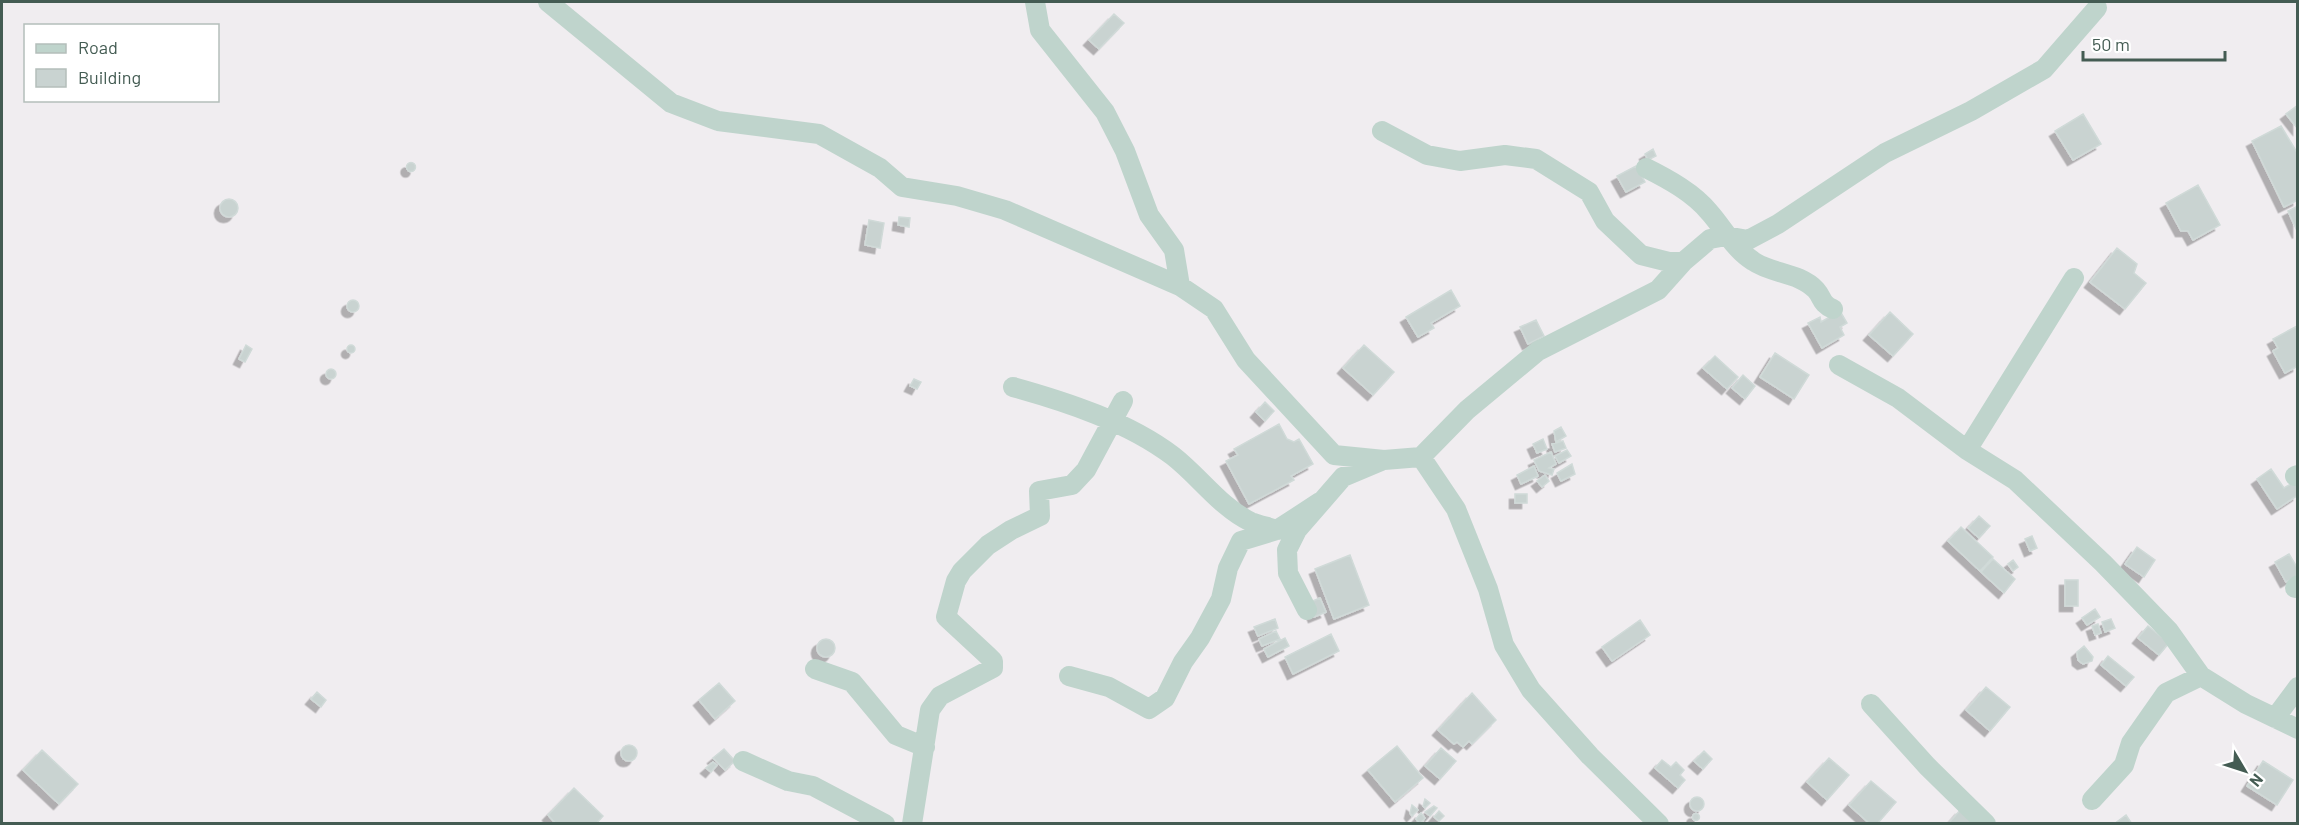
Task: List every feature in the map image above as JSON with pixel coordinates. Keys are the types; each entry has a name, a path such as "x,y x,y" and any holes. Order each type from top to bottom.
{"street":[{"path":"548,2 671,103 718,121 819,134 880,168 902,187 957,196 1005,210 1179,286 1214,309 1246,360 1334,455 1384,460 1421,457 1467,410 1513,370 1572,333 1658,290 1683,262 1710,239 1726,236 1748,240 1768,230 1885,153 1971,111 2044,69 2097,8"},
{"path":"1035,2 1040,30 1105,112 1125,151 1149,215 1174,250 1179,272 1179,286"},
{"path":"1382,131 1427,155 1460,161 1504,155 1536,159 1589,192 1605,221 1641,255 1669,262 1683,262"},
{"path":"1646,168 1670,180 1710,212 1726,236 1753,262 1794,276 1816,290 1823,305 1833,309"},
{"path":"1967,450 2074,278"},
{"path":"1839,365 1898,398 1967,450 2014,480 2064,526 2169,631 2201,676 2298,729"},
{"path":"1013,387 1046,396 1109,421 1172,455 1223,503 1250,522 1277,530"},
{"path":"912,824 930,710 940,696 993,668 993,662 987,655 946,617 956,581 962,571 988,545 1011,530 1040,516 1039,491 1072,485 1086,470 1109,421 1123,401"},
{"path":"1421,457 1456,509 1488,589 1504,645 1531,690 1590,756 1659,824"},
{"path":"1307,610 1288,573 1287,550 1298,530 1343,477 1384,460"},
{"path":"1069,676 1109,687 1149,709 1157,704 1165,698 1183,662 1200,638 1221,599 1228,567 1241,541 1277,530 1320,502"},
{"path":"815,669 852,682 896,735 925,747"},
{"path":"2092,800 2124,765 2131,743 2166,693 2201,676"},
{"path":"2275,718 2298,687"},
{"path":"1871,704 1927,766 1986,824"},
{"path":"743,761 779,778 813,786 885,824"}],"building":[{"path":"1114,14 1124,23 1099,49 1089,40"},
{"path":"2298,105 2298,129 2286,114"},
{"path":"2083,114 2101,144 2073,160 2055,131"},
{"path":"2281,126 2298,154 2298,200 2284,207 2252,141"},
{"path":"1653,149 1656,156 1648,160 1645,154"},
{"path":"411,162 416,167 411,172 406,167"},
{"path":"1636,166 1645,182 1626,192 1617,176"},
{"path":"2198,185 2220,225 2193,240 2188,231 2181,231 2166,203"},
{"path":"229,199 237,204 238,208 233,216 229,217 221,212 220,208 225,200"},
{"path":"2298,206 2298,233 2288,211"},
{"path":"899,217 910,218 909,227 898,225"},
{"path":"869,220 884,223 880,248 865,245"},
{"path":"2117,248 2137,264 2134,273 2146,283 2125,309 2090,282"},
{"path":"1451,290 1460,306 1431,323 1434,328 1418,337 1406,317"},
{"path":"355,300 359,306 355,312 351,312 347,304"},
{"path":"1840,311 1847,323 1840,327 1844,335 1822,348 1808,323 1820,317 1821,322"},
{"path":"1890,312 1913,334 1893,356 1869,335"},
{"path":"1536,320 1544,336 1528,344 1520,327"},
{"path":"2297,326 2298,366 2285,373 2273,351 2278,348 2273,339"},
{"path":"246,345 252,349 245,362 239,359"},
{"path":"351,345 355,349 351,353 347,349"},
{"path":"1364,345 1394,372 1373,395 1343,368"},
{"path":"1775,353 1809,375 1794,399 1760,377"},
{"path":"1715,356 1738,377 1727,389 1703,368"},
{"path":"331,369 336,374 331,379 326,374"},
{"path":"1743,375 1755,386 1745,399 1732,388"},
{"path":"914,379 921,382 917,389 910,386"},
{"path":"1265,402 1274,411 1265,421 1256,412"},
{"path":"1279,424 1287,439 1294,442 1299,439 1313,464 1291,476 1294,480 1249,504 1226,461 1238,455 1234,449"},
{"path":"1561,427 1566,436 1556,442 1554,431"},
{"path":"1543,439 1547,449 1537,453 1533,444"},
{"path":"1563,441 1566,448 1555,452 1552,444"},
{"path":"1567,450 1571,456 1559,463 1555,456"},
{"path":"1551,452 1556,464 1549,468 1554,469 1552,475 1539,471 1534,460"},
{"path":"1572,464 1575,474 1561,481 1557,473"},
{"path":"1534,466 1538,476 1521,484 1517,475"},
{"path":"2271,469 2284,488 2294,482 2298,486 2298,495 2277,509 2257,479"},
{"path":"1545,475 1549,481 1542,487 1537,481"},
{"path":"1515,494 1527,494 1527,503 1515,503"},
{"path":"1979,516 1990,526 1979,538 1968,528"},
{"path":"1961,527 1993,557 1980,571 1948,541"},
{"path":"2032,536 2037,548 2030,551 2025,539"},
{"path":"2137,547 2155,560 2144,577 2125,564"},
{"path":"2289,554 2298,569 2298,575 2286,582 2275,562"},
{"path":"1350,555 1369,605 1334,619 1315,569"},
{"path":"1993,559 2015,579 2004,593 1981,572"},
{"path":"2013,560 2018,567 2013,571 2008,564"},
{"path":"2065,580 2078,580 2078,606 2065,606"},
{"path":"1320,598 1326,612 1314,617 1308,603"},
{"path":"2095,609 2100,617 2087,625 2082,618"},
{"path":"1275,619 1278,628 1258,636 1254,627"},
{"path":"2111,619 2115,628 2105,632 2102,622"},
{"path":"1640,620 1650,635 1612,661 1602,647"},
{"path":"2098,624 2101,633 2095,635 2092,626"},
{"path":"2148,626 2169,643 2159,655 2138,638"},
{"path":"1276,631 1280,639 1262,646 1259,639"},
{"path":"1331,634 1339,651 1293,674 1285,657"},
{"path":"1285,638 1289,646 1268,657 1264,649"},
{"path":"822,639 830,639 835,644 833,655 822,657 817,652 817,644"},
{"path":"2084,646 2093,657 2092,661 2083,664 2078,660 2077,652"},
{"path":"2108,656 2134,677 2126,686 2101,665"},
{"path":"719,683 735,701 715,719 699,700"},
{"path":"1986,687 2010,707 1990,731 1966,710"},
{"path":"317,692 326,700 321,707 311,699"},
{"path":"1472,693 1496,720 1472,744 1469,741 1463,747 1457,742 1454,744 1438,730"},
{"path":"626,745 632,745 637,753 635,759 626,761 621,756 621,750"},
{"path":"1397,746 1423,778 1395,802 1368,770"},
{"path":"1441,748 1456,761 1440,779 1425,766"},
{"path":"724,749 735,761 725,770 713,758"},
{"path":"42,750 78,784 59,804 23,770"},
{"path":"1704,751 1712,759 1703,769 1694,761"},
{"path":"1829,758 1849,775 1827,800 1807,782"},
{"path":"1662,760 1671,767 1676,762 1684,770 1680,775 1685,780 1678,788 1655,768"},
{"path":"2263,761 2293,780 2277,805 2247,786"},
{"path":"713,762 717,765 711,772 706,768"},
{"path":"1871,781 1896,802 1877,824 1870,824 1849,805"},
{"path":"574,788 603,816 596,824 556,824 548,815"},
{"path":"1697,797 1702,799 1704,804 1702,809 1697,811 1692,809 1690,804 1692,799"},
{"path":"1425,799 1430,803 1425,808 1423,806"},
{"path":"1412,805 1418,810 1412,816 1410,813"},
{"path":"1434,806 1437,808 1430,816 1425,812"},
{"path":"1961,809 1977,824 1948,824"},
{"path":"1439,811 1444,816 1439,821 1434,817"},
{"path":"1421,813 1425,818 1420,824 1416,819"},
{"path":"1696,813 1700,817 1696,821 1692,817"},
{"path":"2126,815 2132,824 2114,824"}]}
